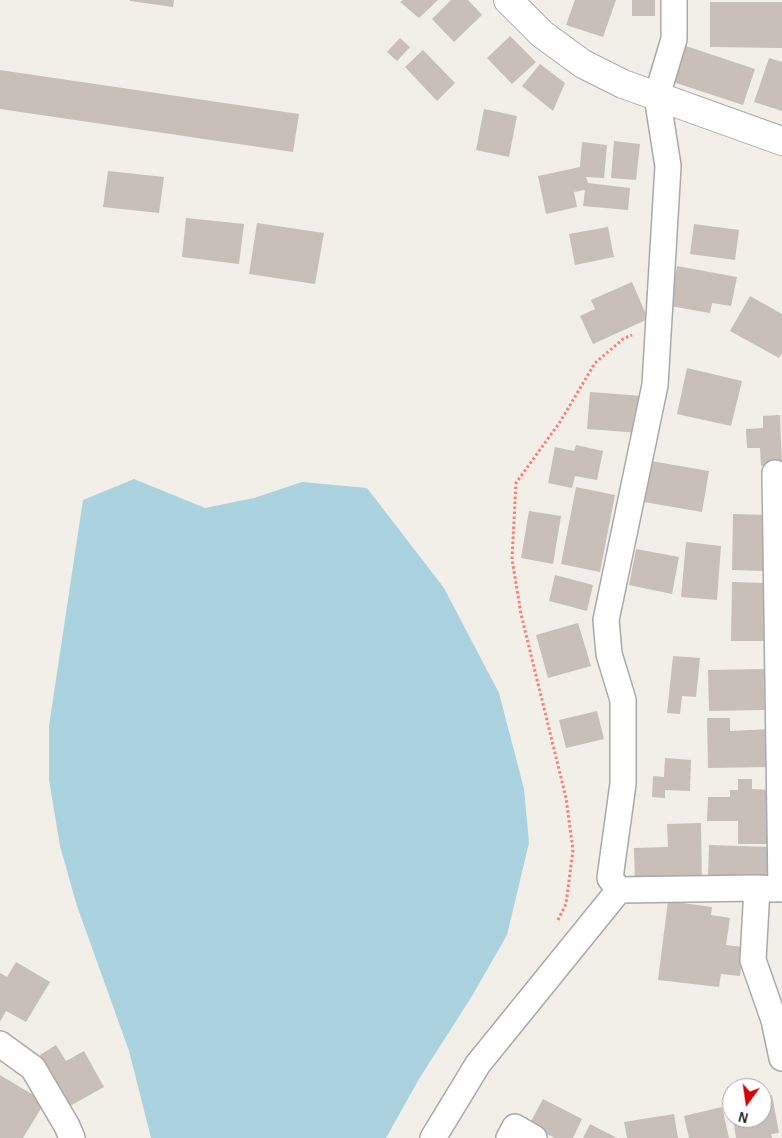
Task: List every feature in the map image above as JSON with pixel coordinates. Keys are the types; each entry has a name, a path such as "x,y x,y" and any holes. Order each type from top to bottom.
{"street":[{"path":"508,0 542,34 582,64 623,84 782,141"},
{"path":"619,890 610,878 623,784 623,700 609,654 606,620 655,385 668,166 657,96 674,39 674,0"},
{"path":"775,473 773,889 753,960 774,1020 782,1058"},
{"path":"619,890 773,889"},
{"path":"433,1138 478,1064 619,890"},
{"path":"0,1044 33,1068 72,1138"},
{"path":"509,1138 515,1128 534,1138"}],"path":[{"path":"558,921 566,904 573,850 566,798 520,614 512,559 516,483 560,422 595,363 622,339 659,325"}],"water":[{"path":"134,479 205,508 254,498 302,482 367,488 444,588 499,693 524,789 529,843 507,935 472,996 419,1079 386,1138 151,1138 129,1051 77,906 60,846 49,780 49,726 83,500"}],"building":[{"path":"130,0 174,0 173,7"},
{"path":"403,0 438,0 419,18 400,2"},
{"path":"451,0 468,0 482,15 454,42 432,19"},
{"path":"575,0 616,0 603,37 566,25"},
{"path":"632,0 655,0 655,16 632,16"},
{"path":"710,2 782,2 782,48 710,47"},
{"path":"510,36 536,62 512,84 487,58"},
{"path":"400,38 410,47 397,61 387,52"},
{"path":"683,45 755,69 743,105 670,81"},
{"path":"423,50 455,83 437,101 405,67"},
{"path":"769,58 782,62 782,111 754,102"},
{"path":"540,64 565,83 553,111 522,86"},
{"path":"0,70 299,114 293,152 0,109"},
{"path":"484,109 517,116 509,157 476,150"},
{"path":"614,141 640,144 636,180 611,178"},
{"path":"582,142 607,145 604,178 586,177 588,183 630,188 628,210 583,206 585,190 574,192 577,207 546,214 538,176 580,167"},
{"path":"108,171 164,177 159,213 103,207"},
{"path":"186,218 244,224 239,264 182,257"},
{"path":"257,223 324,233 315,284 249,274"},
{"path":"694,224 739,230 735,260 690,254"},
{"path":"608,227 614,257 575,265 569,234"},
{"path":"677,266 737,277 731,306 712,303 710,313 670,306"},
{"path":"632,282 648,319 593,344 580,316 595,309 591,300"},
{"path":"750,296 782,314 782,353 779,358 730,331"},
{"path":"687,368 742,381 731,426 677,414"},
{"path":"590,392 643,396 640,433 587,429"},
{"path":"780,415 782,465 761,466 760,448 747,448 746,429 763,428 763,416"},
{"path":"576,445 603,451 597,480 575,476 572,488 548,483 555,447 574,451"},
{"path":"651,461 709,471 702,512 644,502"},
{"path":"576,487 615,495 600,572 561,564"},
{"path":"529,511 561,516 553,564 521,558"},
{"path":"733,514 768,515 767,571 732,570"},
{"path":"686,542 721,546 717,600 681,597"},
{"path":"636,549 679,557 672,594 629,585"},
{"path":"555,575 593,585 587,611 549,601"},
{"path":"732,582 765,583 764,641 731,641"},
{"path":"578,623 591,666 548,678 536,635"},
{"path":"673,656 700,658 696,697 682,696 680,714 667,713"},
{"path":"764,669 765,710 709,711 708,670"},
{"path":"597,711 604,739 566,748 559,720"},
{"path":"707,718 730,718 730,731 770,729 771,767 708,768"},
{"path":"665,758 691,760 690,791 665,790 665,798 652,797 653,776 664,777"},
{"path":"738,779 752,779 752,789 770,790 770,844 738,844 738,821 707,821 708,797 730,797 730,790 738,790"},
{"path":"701,823 702,883 635,884 634,848 668,847 667,824"},
{"path":"709,845 770,847 768,881 708,878"},
{"path":"668,901 712,907 711,915 730,918 726,945 743,947 740,976 721,974 719,987 658,980"},
{"path":"16,962 50,982 26,1022 6,1011 0,1022 0,973 7,977"},
{"path":"56,1045 66,1061 84,1051 104,1087 70,1106 40,1055"},
{"path":"0,1075 45,1102 23,1138 0,1138"},
{"path":"772,1095 779,1133 771,1134 772,1138 736,1138 734,1128 772,1128"},
{"path":"543,1099 582,1119 573,1138 555,1138 529,1125"},
{"path":"722,1107 722,1128 727,1128 729,1138 689,1138 684,1116"},
{"path":"674,1114 678,1138 627,1138 624,1122"},
{"path":"590,1124 617,1138 583,1138"}]}
